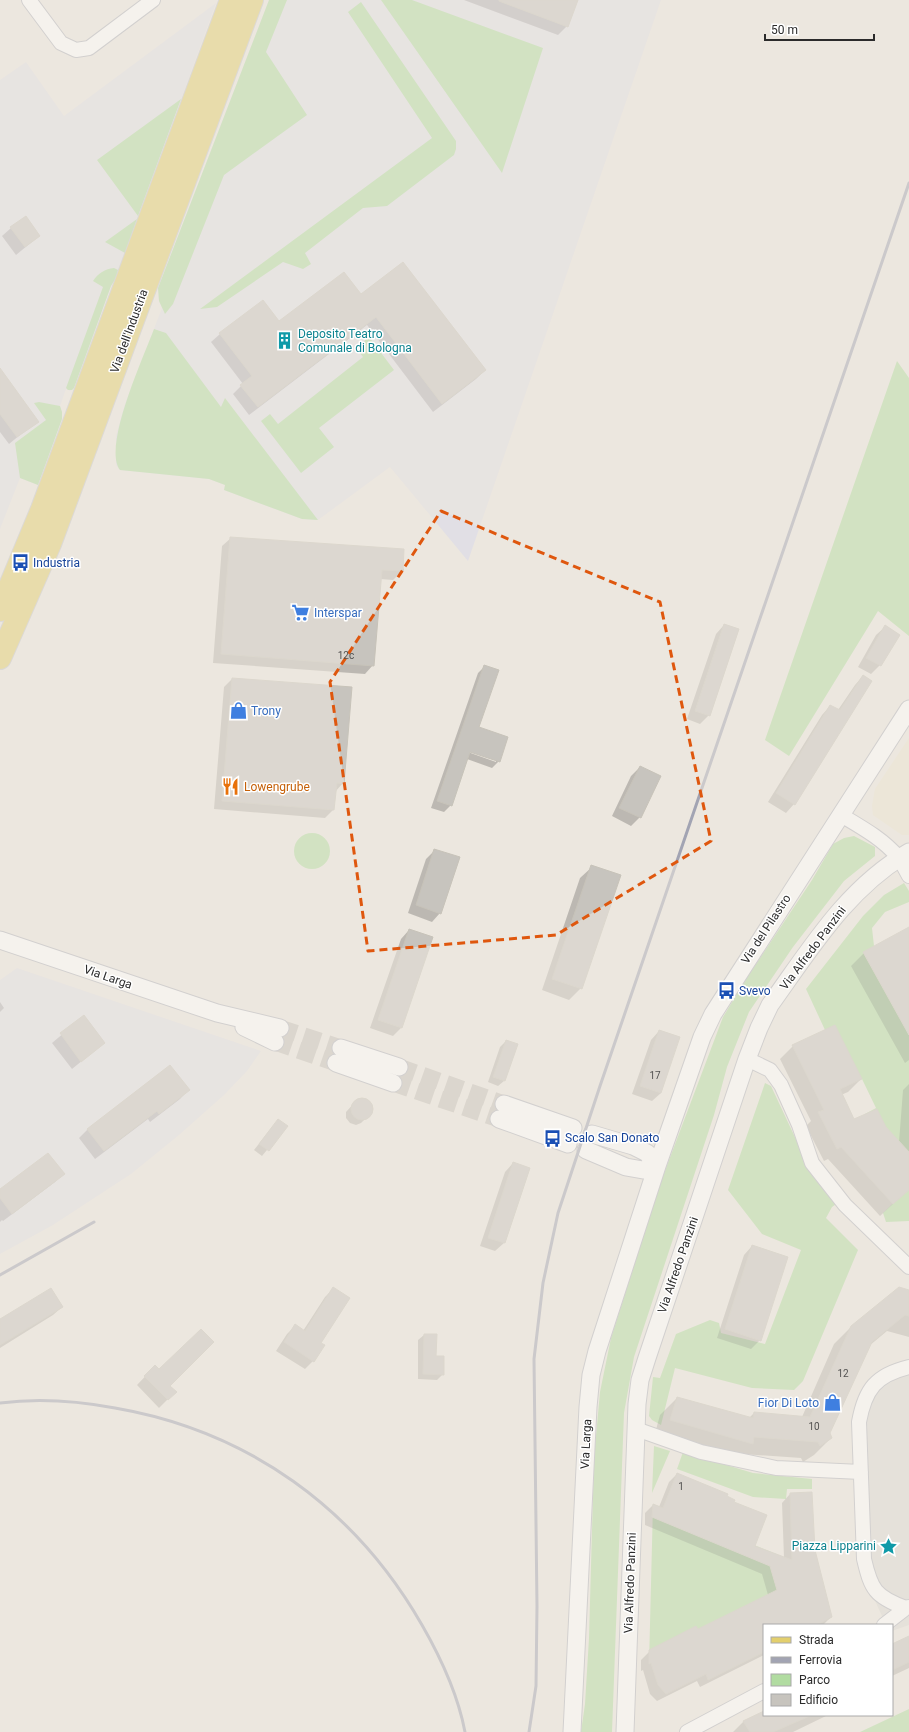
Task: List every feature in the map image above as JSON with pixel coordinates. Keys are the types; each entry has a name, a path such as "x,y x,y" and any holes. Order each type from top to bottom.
{"main road":[{"name":"Via dell'Industria","path":"0,610 40,514 231,0"},
{"name":"Via dell'Industria","path":"0,658 50,544 252,0"}],"street":[{"path":"29,0 61,43 71,49 82,50 95,44 153,0"},
{"name":"Via del Pilastro","path":"657,1166 702,1037 713,1014 909,709"},
{"path":"842,812 904,855 909,876"},
{"name":"Via Alfredo Panzini","path":"625,1732 636,1428 640,1380 646,1358 758,1028 770,1005 840,910 868,882 904,855"},
{"name":"Via Larga","path":"0,940 278,1035"},
{"path":"338,1056 396,1075"},
{"path":"747,1059 770,1070 781,1085 799,1125 812,1163 845,1205 909,1268"},
{"path":"501,1111 571,1136"},
{"path":"589,1142 633,1146 647,1153 657,1166"},
{"name":"Via Larga","path":"572,1732 588,1407 591,1375 597,1351 657,1166"},
{"path":"907,1607 888,1602 876,1593 868,1577 864,1559 859,1422 862,1406 869,1390 882,1377 893,1371 909,1367"},
{"path":"636,1428 700,1452 776,1468 861,1472"},
{"path":"885,1624 907,1607"},
{"path":"687,1732 763,1692"}],"highlighted area":[{"path":"441,511 660,602 711,841 556,935 368,951 330,682"}],"shaded area":[{"path":"269,0 661,0 468,561 390,467 318,520 302,519 224,490 225,485 209,479 120,470 116,465 116,436 125,404 162,308 159,301 158,288"},
{"path":"216,3 116,278 111,286 74,388 70,391 66,389 60,406 62,419 38,485 20,478 0,529 0,80 26,62 64,116"},
{"path":"909,738 909,835 902,835 873,815 872,806 875,789"},
{"path":"17,968 261,1051 247,1071 224,1095 179,1135 131,1174 53,1225 0,1254 0,980"},
{"name":"Piazza Lipparini","path":"909,1371 909,1625 893,1631 893,1624 886,1624 872,1594 861,1423 873,1390"}],"green space":[{"path":"269,0 287,0 266,52 307,115 224,175 173,304 165,314 159,301 158,288"},
{"path":"381,0 412,0 543,48 502,173"},
{"path":"361,2 456,141 454,155 387,206 363,208 305,253 311,264 303,269 283,262 217,307 200,309 432,138 348,12"},
{"path":"181,99 138,216 97,160"},
{"path":"137,219 125,253 105,242"},
{"path":"114,268 118,270 116,278 111,286 74,388 72,390 68,390 66,388 103,287 93,281 102,272"},
{"path":"154,329 166,333 221,407 225,398 318,520 302,519 224,490 225,485 209,479 120,470 116,458 116,442 120,422 134,379"},
{"path":"369,337 394,370 319,428 334,447 301,473 261,421 270,414 278,424 363,357 356,348"},
{"path":"897,361 909,378 909,636 878,611 789,756 765,740"},
{"path":"39,402 60,406 62,419 38,485 20,478 15,443 46,420 34,403"},
{"path":"316,833 325,838 329,844 329,858 325,864 316,869 308,869 299,864 295,858 294,847 299,838 305,834"},
{"path":"854,836 875,847 875,856 844,881 793,947 749,1012 727,1067 714,1115 634,1357 624,1413 612,1732 581,1732 585,1704 589,1638 594,1458 600,1392 611,1338 660,1184 723,1017 746,979 812,880 833,844 844,838"},
{"path":"904,883 909,891 909,902 885,912 872,928 874,946 909,1007 909,1169 873,1130 865,1114 876,1108 862,1079 850,1084 806,989 863,916 884,895"},
{"path":"765,1083 771,1086 808,1165 839,1202 832,1207 826,1218 858,1250 803,1381 794,1390 752,1388 675,1368 661,1425 652,1420 649,1416 653,1377 660,1378 676,1334 710,1320 719,1323 721,1333 765,1344 801,1250 762,1234 728,1190"},
{"path":"909,1188 909,1221 886,1222 883,1213"},
{"path":"654,1446 670,1451 652,1493"},
{"path":"683,1452 753,1473 812,1479 812,1489 787,1489 786,1499 753,1497 677,1469"},
{"path":"653,1504 781,1556 792,1597 702,1636 649,1664"},
{"path":"909,1709 909,1732 860,1732"}],"building":[{"path":"499,0 578,0 568,27"},
{"path":"26,216 40,236 25,247 10,227"},
{"name":"Deposito Teatro Comunale di Bologna","path":"403,262 486,370 442,404 376,317 258,407 240,385 252,376 219,333 263,300 279,321 344,272 361,294"},
{"path":"0,368 39,422 17,437 0,414"},
{"name":"Interspar","path":"230,537 404,549 403,571 382,570 374,666 221,654"},
{"path":"724,624 739,629 710,716 695,711"},
{"path":"885,625 900,635 881,666 866,658"},
{"path":"484,665 499,670 479,727 508,737 500,762 470,752 452,806 437,801"},
{"path":"863,675 872,681 795,805 776,793 830,705 840,710"},
{"path":"232,678 352,687 344,784 337,783 334,810 222,801"},
{"path":"640,766 661,776 641,818 619,808"},
{"path":"434,849 460,857 441,914 416,905"},
{"path":"591,865 621,875 582,989 552,979"},
{"path":"909,927 909,1035 863,952"},
{"path":"409,929 433,937 402,1028 378,1020"},
{"path":"84,1015 105,1043 81,1062 60,1033"},
{"path":"835,1025 862,1079 840,1089 854,1119 877,1109 886,1127 909,1152 909,1190 893,1204 841,1147 837,1149 818,1112 824,1110 792,1045"},
{"path":"659,1030 680,1037 661,1093 640,1086"},
{"path":"506,1040 518,1044 505,1081 493,1077"},
{"path":"170,1065 190,1090 159,1114 157,1111 104,1151 87,1129"},
{"path":"362,1098 370,1101 373,1109 370,1117 362,1120 354,1117 351,1109 354,1101"},
{"path":"278,1119 288,1126 269,1151 259,1144"},
{"path":"48,1153 65,1174 12,1214 0,1198 0,1189"},
{"path":"513,1162 530,1168 505,1243 488,1238"},
{"path":"752,1245 788,1257 761,1341 725,1329"},
{"path":"333,1287 350,1298 321,1343 325,1345 314,1362 284,1342 295,1324 305,1331"},
{"path":"899,1287 909,1290 909,1316 905,1315 872,1342 830,1433 832,1438 820,1446 818,1442 754,1437 753,1444 670,1420 677,1397 753,1418 754,1412 810,1417 851,1326"},
{"path":"51,1288 63,1307 0,1345 0,1319"},
{"path":"201,1329 214,1342 170,1386 177,1392 168,1400 144,1376 155,1365 159,1369"},
{"path":"424,1334 437,1334 436,1356 444,1356 444,1375 423,1374"},
{"path":"677,1473 728,1494 727,1496 735,1500 734,1502 767,1515 755,1546 792,1560 790,1493 812,1492 815,1550 832,1617 819,1624 763,1624 763,1652 708,1680 706,1674 666,1694 658,1685 651,1663 649,1664 649,1650 696,1626 698,1629 777,1590 770,1566 652,1517 653,1504 663,1508"},
{"path":"909,1636 909,1662 893,1670 893,1644"},
{"path":"763,1711 763,1716 810,1716 773,1732 750,1732 743,1721"}],"tunnel":[{"path":"280,1028 341,1048"},
{"path":"275,1042 336,1063"},
{"path":"399,1067 504,1104"},
{"path":"393,1083 499,1119"}],"railway":[{"path":"529,1732 536,1686 537,1606 534,1359 543,1283 558,1213 600,1086 909,183"},
{"path":"0,1275 94,1222"},
{"path":"0,1403 14,1401 72,1402 115,1408 164,1419 210,1435 253,1456 293,1481 330,1511 364,1545 395,1583 436,1650 458,1704 465,1732"}],"place":[{"name":"Deposito Teatro Comunale di Bologna","path":"285,341"},
{"name":"Industria","path":"20,563"},
{"name":"Interspar","path":"301,613"},
{"name":"Trony","path":"238,711"},
{"name":"Lowengrube","path":"231,787"},
{"name":"Svevo","path":"726,991"},
{"name":"Scalo San Donato","path":"552,1138"},
{"name":"Fior Di Loto","path":"832,1403"},
{"name":"Piazza Lipparini","path":"889,1546"}]}
